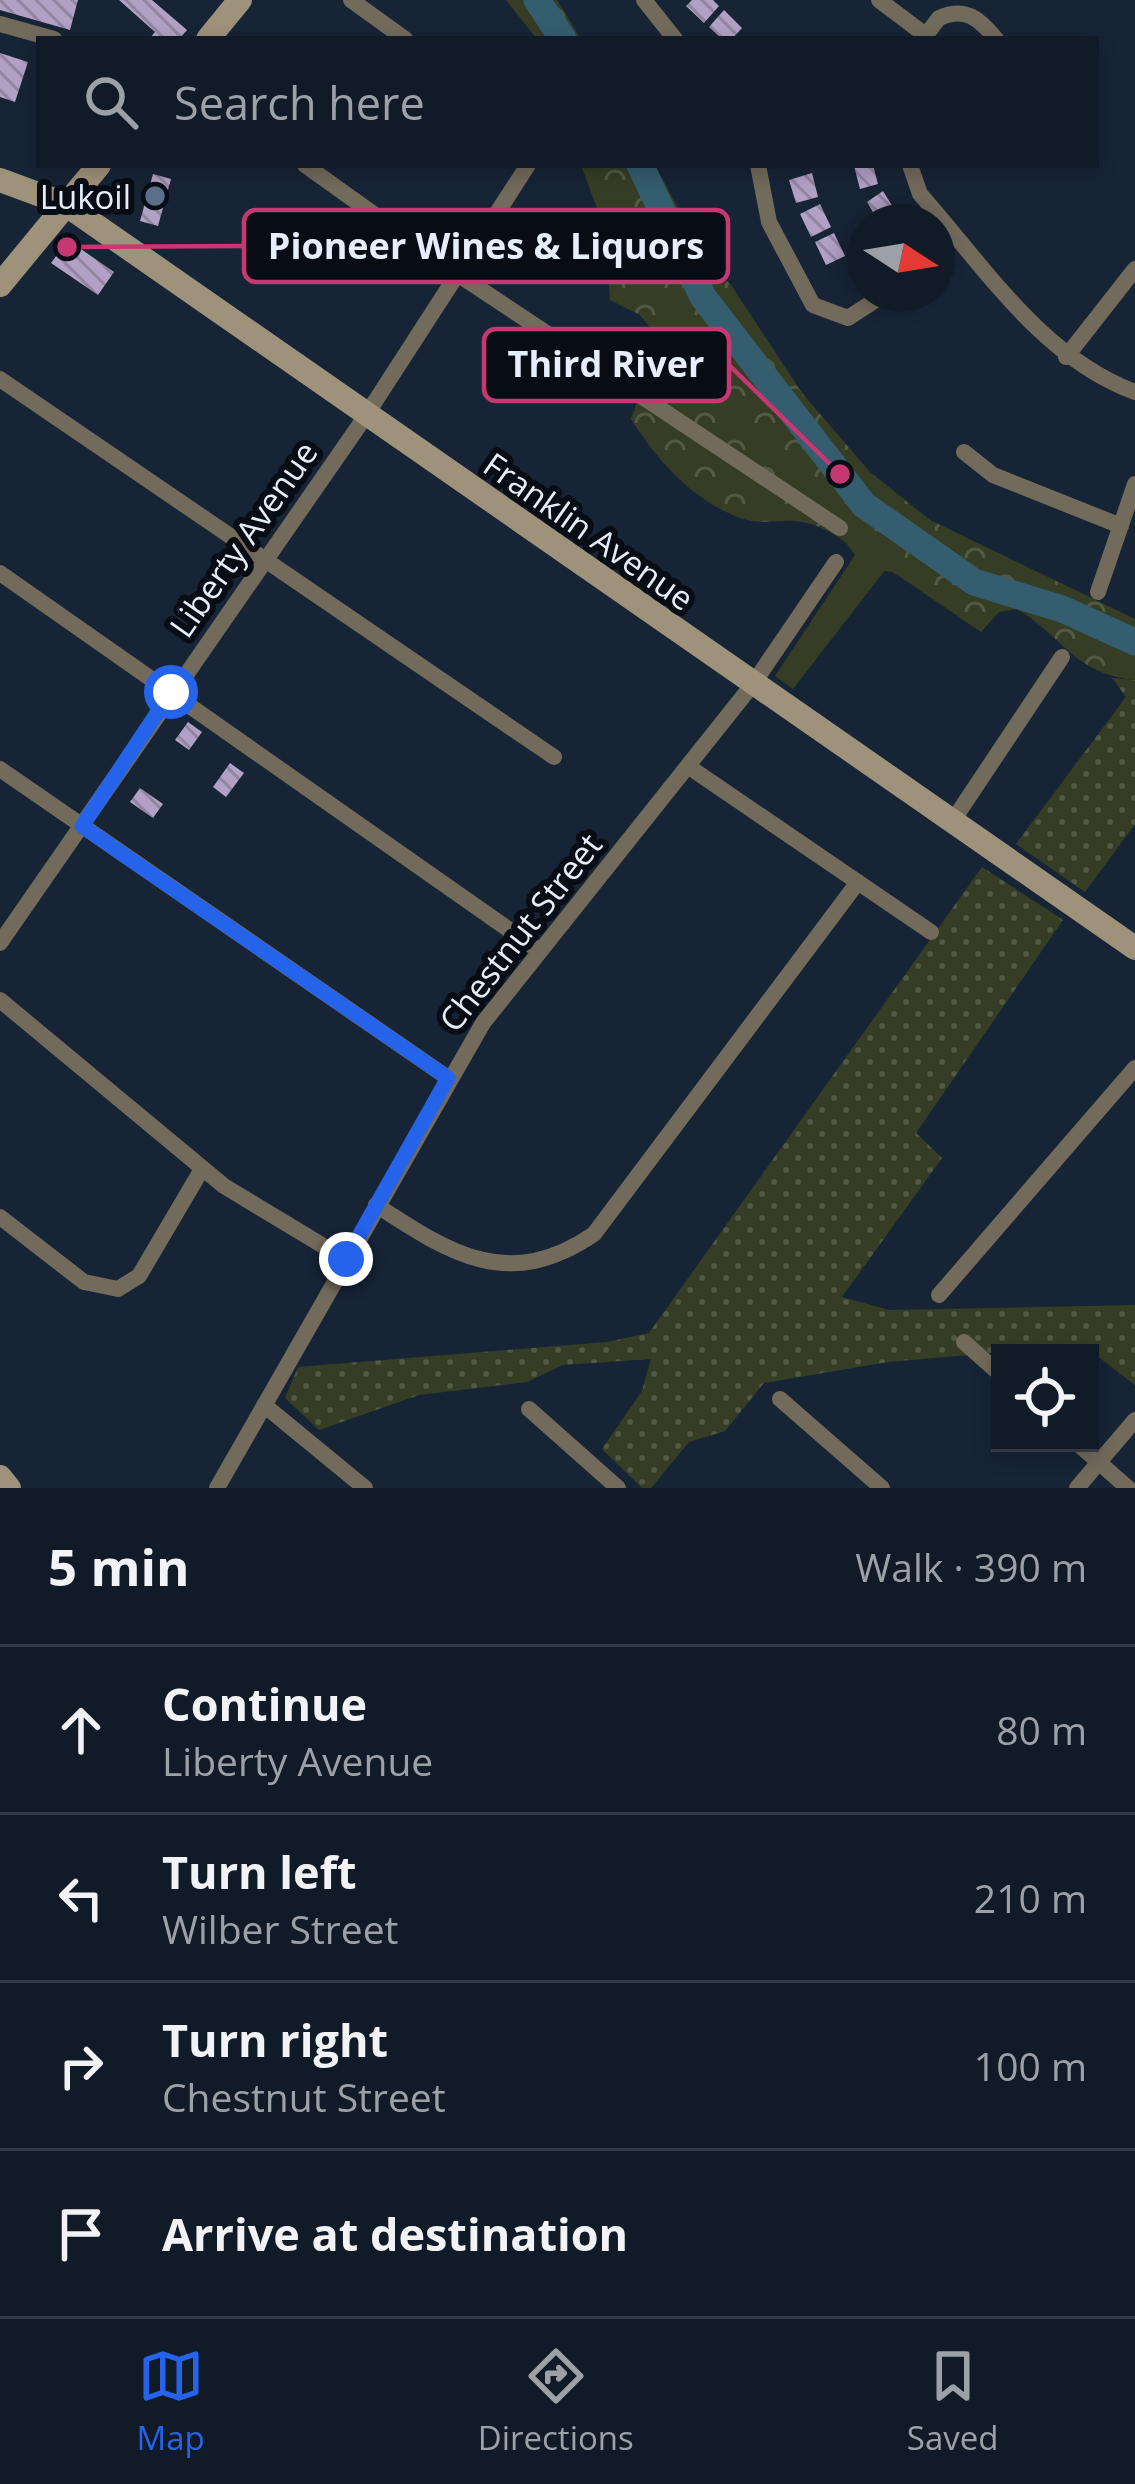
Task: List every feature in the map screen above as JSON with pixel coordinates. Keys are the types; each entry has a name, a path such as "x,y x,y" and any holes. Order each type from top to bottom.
{"main road":[{"path":"210,36 240,0"},
{"path":"0,285 96,168"},
{"name":"Franklin Avenue","path":"0,180 65,204 365,417 1135,948"},
{"path":"0,1477 9,1488"}],"street":[{"path":"350,0 401,36"},
{"path":"644,0 673,36"},
{"path":"879,0 923,36"},
{"path":"925,36 939,17 960,12 980,21 993,36"},
{"path":"0,24 43,36"},
{"path":"309,168 459,275 840,527"},
{"name":"Liberty Avenue","path":"0,943 365,417 526,168"},
{"path":"759,168 769,222 813,305 848,318 858,312"},
{"path":"911,168 929,204"},
{"path":"955,233 1066,357 1135,392"},
{"path":"1066,357 1135,269"},
{"path":"0,379 554,757"},
{"path":"964,452 993,475 1121,526"},
{"path":"1098,592 1135,484"},
{"name":"Chestnut Street","path":"217,1488 448,1078 538,950 754,684 836,562"},
{"path":"0,573 538,950"},
{"path":"952,822 1062,657"},
{"path":"689,767 931,932"},
{"path":"0,769 448,1078"},
{"path":"376,1205 441,1248 482,1262 526,1262 594,1234 858,882"},
{"path":"0,1000 202,1169 346,1259"},
{"path":"939,1295 1135,1068"},
{"path":"0,1217 84,1282 118,1289 139,1276 202,1169"},
{"path":"964,1342 991,1366"},
{"path":"780,1399 882,1488"},
{"path":"264,1405 365,1488"},
{"path":"529,1409 618,1488"},
{"path":"1077,1488 1135,1420"},
{"path":"1087,1452 1128,1488"}],"green space":[{"path":"506,0 557,0 579,36 535,36"},
{"path":"582,168 657,168 707,262 731,285 802,393 870,472 930,520 1135,619 1135,680 1083,662 1017,609 999,612 981,632 893,572 872,569 829,531 795,521 740,518 706,501 677,477 631,419 659,339 640,315 610,300 605,230"},
{"path":"859,525 899,552 793,689 775,676 855,555 844,540"},
{"path":"1112,678 1135,680 1135,824 1085,892 1016,844 1126,697"},
{"path":"982,867 1063,920 916,1133 942,1158 842,1297 889,1310 1135,1305 1135,1385 1099,1357 1099,1344 991,1344 991,1353 888,1362 764,1383 725,1431 689,1442 651,1488 642,1488 602,1449 642,1391 651,1359 563,1365 527,1382 419,1395 319,1430 285,1398 298,1367 607,1342 649,1333"}],"building":[{"path":"0,0 78,0 70,30 0,10"},
{"path":"119,0 152,0 187,30 182,36 152,36 155,32"},
{"path":"692,0 713,0 719,6 704,23 686,6"},
{"path":"724,10 742,28 735,36 719,36 709,27"},
{"path":"0,53 28,62 15,102 0,97"},
{"path":"855,168 874,168 878,184 860,189"},
{"path":"812,173 818,197 796,203 789,180"},
{"path":"153,174 171,179 158,226 140,221"},
{"path":"883,191 891,204 868,204"},
{"path":"820,204 831,227 811,237 800,214"},
{"path":"834,233 845,256 826,265 815,242"},
{"path":"68,240 114,272 98,295 51,263"},
{"path":"188,722 202,732 189,750 175,740"},
{"path":"230,763 244,773 226,797 213,787"},
{"path":"140,788 163,804 153,818 130,802"}],"waterway":[{"path":"537,0 561,36"},
{"path":"641,168 703,297 864,505 974,582 1062,609 1135,642"}],"place":[{"name":"Lukoil","path":"155,196"},
{"name":"Pioneer Wines & Liquors","path":"67,247"},
{"name":"Third River","path":"840,474"}],"route":[{"path":"171,692 82,826 448,1078 346,1259"}]}
